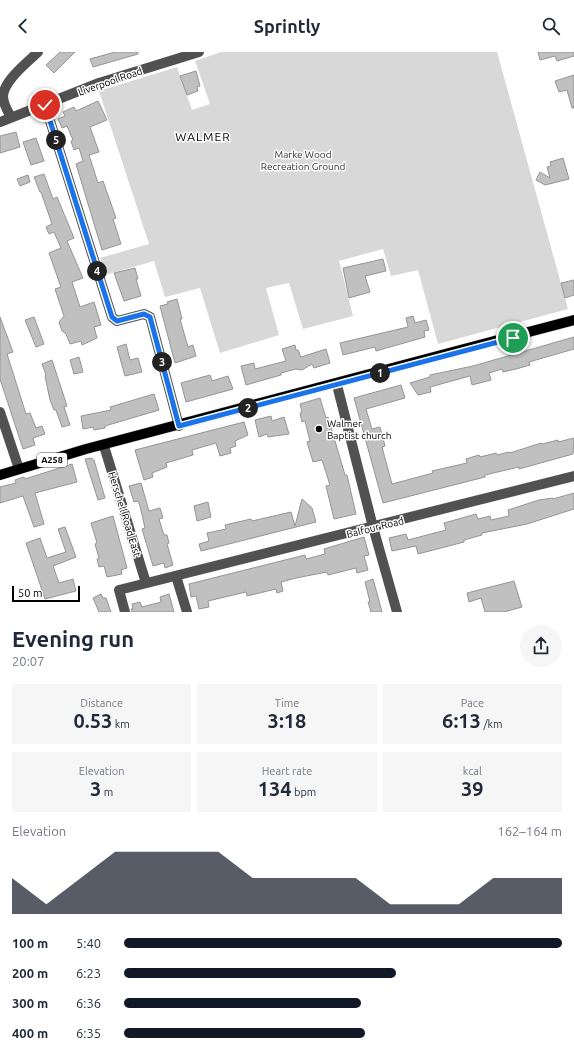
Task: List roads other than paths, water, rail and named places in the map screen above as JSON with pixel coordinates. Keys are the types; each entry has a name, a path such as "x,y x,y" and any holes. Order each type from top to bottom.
{"main road":[{"name":"A258","path":"0,475 574,320"}],"street":[{"path":"11,118 3,97 6,88 15,74 38,52"},
{"name":"Liverpool Road","path":"0,122 99,83 200,52"},
{"path":"45,105 112,317 117,321 144,314 150,317 179,426"},
{"path":"337,384 373,527 397,612"},
{"path":"0,412 19,469"},
{"name":"Herschell Road East","path":"104,446 146,583"},
{"name":"Balfour Road","path":"126,612 119,590 574,476"},
{"path":"176,576 187,612"}],"place":[{"name":"Walmer Baptist church","path":"319,429"}],"district":[{"name":"WALMER","path":"203,137"}],"park label":[{"name":"Marke Wood Recreation Ground","path":"303,160"}]}
